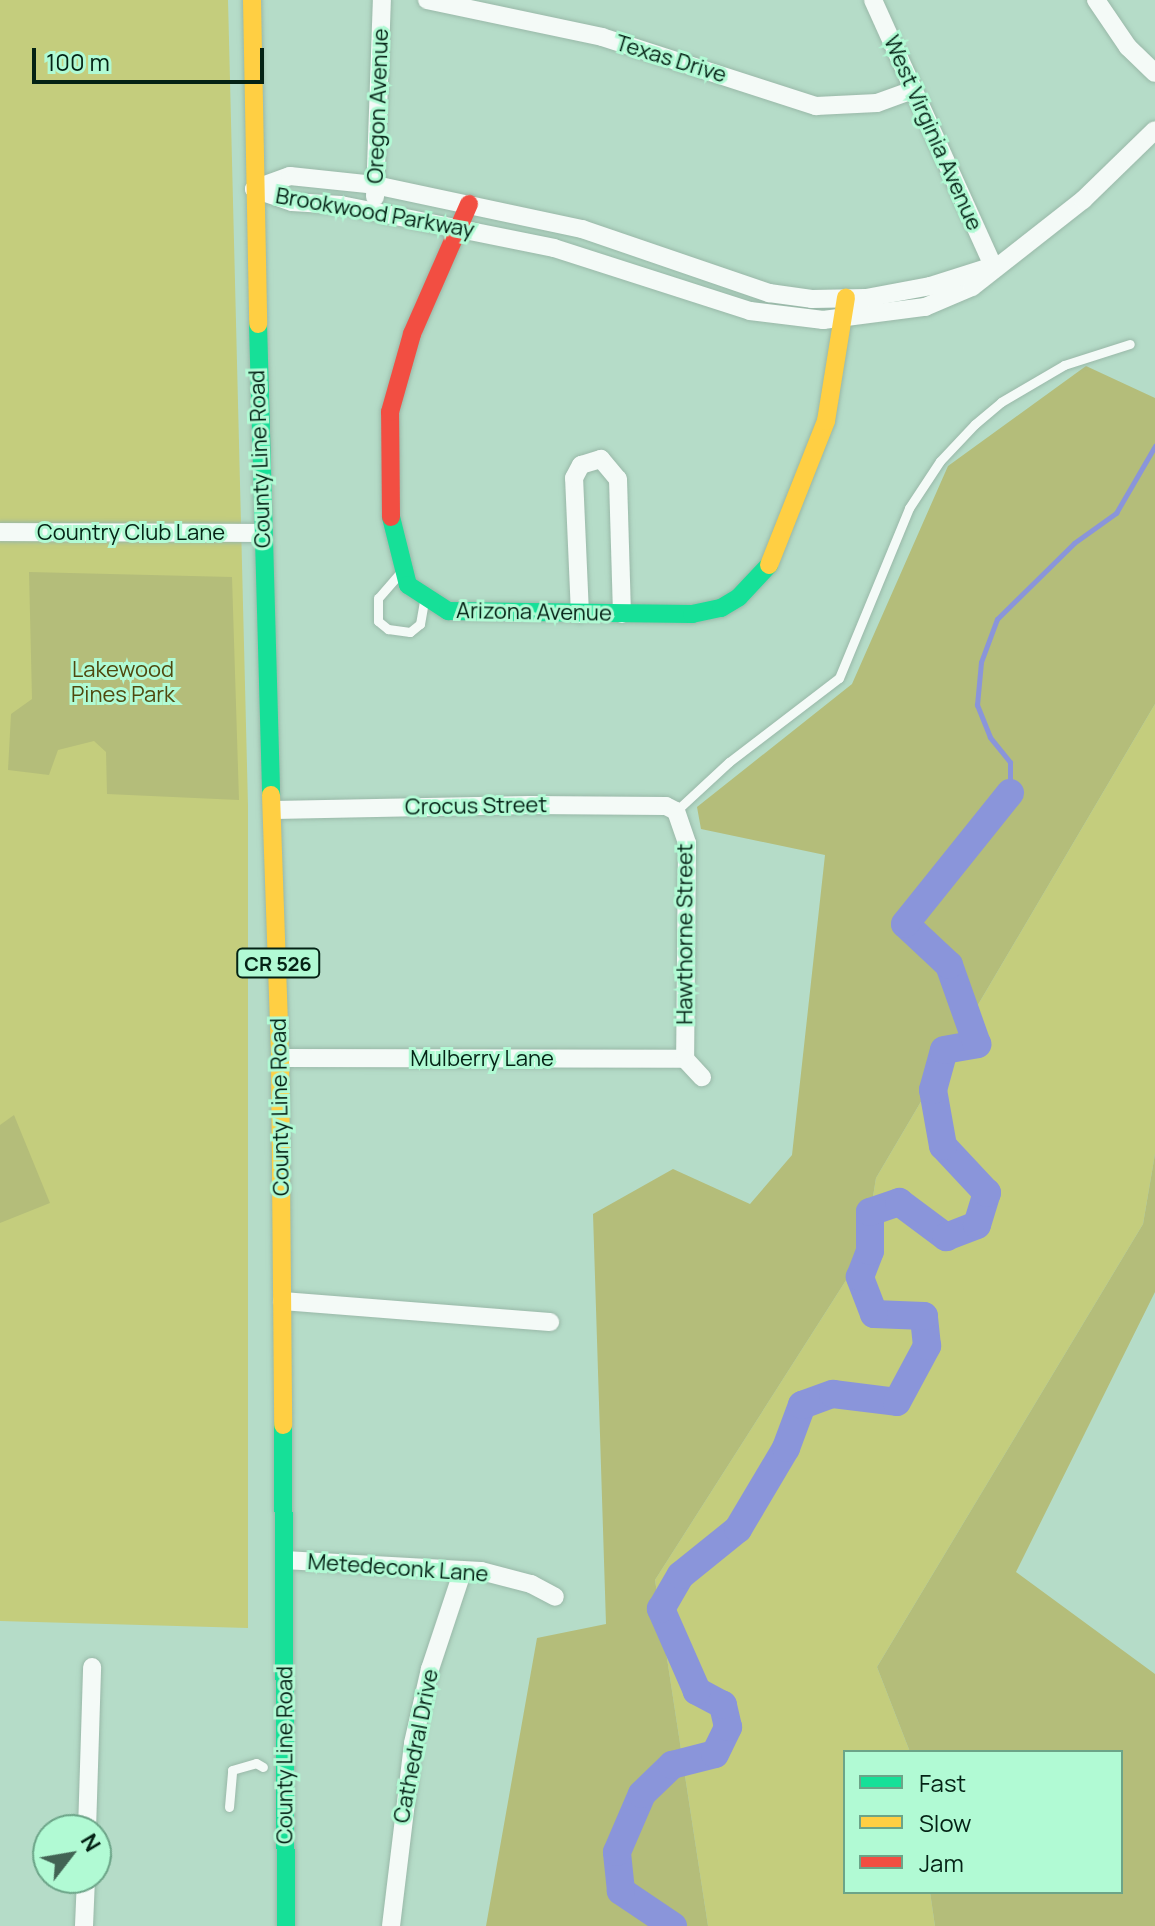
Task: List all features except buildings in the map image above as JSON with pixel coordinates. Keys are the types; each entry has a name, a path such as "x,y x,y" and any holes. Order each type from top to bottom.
{"main road":[{"name":"County Line Road","path":"252,0 262,533 274,810 280,1058 286,1926"},
{"name":"Arizona Avenue","path":"469,204 412,334 390,412 391,516 402,571 408,585 425,600 462,612 692,614 721,608 767,570 826,421 846,298"}],"street":[{"name":"Oregon Avenue","path":"374,212 382,0"},
{"name":"Texas Drive","path":"427,0 602,37 816,106 877,103 912,90"},
{"name":"West Virginia Avenue","path":"873,0 993,266"},
{"path":"1096,0 1128,47 1155,73"},
{"name":"Brookwood Parkway","path":"254,189 292,202 374,212 554,248 750,311 788,319 844,318 925,307 972,287 993,266 1083,200 1155,130"},
{"name":"Brookwood Parkway","path":"254,189 290,176 375,185 582,229 769,293 846,298 930,286 993,266"},
{"path":"580,614 574,478 581,465 601,459 618,479 622,614"},
{"name":"Country Club Lane","path":"0,532 262,533"},
{"name":"Crocus Street","path":"274,810 529,805 666,806 676,811"},
{"name":"Hawthorne Street","path":"676,811 687,843 685,1059"},
{"name":"Mulberry Lane","path":"280,1058 685,1059"},
{"path":"685,1059 702,1077"},
{"path":"282,1301 550,1322"},
{"name":"Metedeconk Lane","path":"284,1560 463,1570 531,1584 555,1597"},
{"name":"Cathedral Drive","path":"391,1926 413,1743 430,1669 463,1570"},
{"path":"87,1814 92,1667"},
{"path":"84,1926 85,1894"}],"lane":[{"path":"676,811 729,762 839,678 909,508 940,461 975,424 1001,402 1064,365 1130,344"},
{"path":"402,571 378,598 378,621 388,629 410,632 420,624 425,600"},
{"path":"229,1807 229,1775 238,1767 256,1763 263,1767 285,1767"}],"green space":[{"name":"Lakewood Pines Park","path":"0,0 228,0 248,806 248,1628 0,1621"},
{"path":"1086,366 1155,398 1155,704 876,1178 864,1252 655,1580 708,1926 486,1926 537,1638 606,1624 593,1214 673,1169 750,1204 792,1155 825,855 701,829 697,807 852,684 948,466"},
{"name":"Lakewood Pines Park","path":"29,572 232,577 239,800 107,794 106,752 94,741 58,750 49,775 8,770 11,714 32,699"},
{"path":"1155,704 1155,1154 1143,1224 877,1667 909,1750 843,1750 843,1894 930,1894 935,1926 708,1926 655,1580 864,1252 876,1178"},
{"path":"14,1115 50,1203 0,1223 0,1125"},
{"path":"1155,1154 1155,1292 1016,1572 1155,1674 1155,1926 935,1926 930,1894 1123,1894 1123,1750 909,1750 877,1667 1143,1224"}],"waterway":[{"path":"1010,793 1010,762 990,737 977,705 981,662 997,619 1074,543 1116,513 1155,446"},
{"path":"673,1926 621,1891 617,1852 642,1794 672,1765 715,1754 728,1727 723,1705 697,1691 661,1609 681,1575 738,1529 786,1448 802,1405 833,1394 897,1402 927,1346 924,1316 874,1314 860,1277 870,1251 870,1212 899,1202 946,1237 977,1225 987,1193 943,1146 933,1090 944,1050 977,1044 949,965 905,924 1010,793"}],"traffic: fast":[{"path":"258,324 271,795"},
{"path":"391,517 408,585 448,611 692,614 721,608 739,597 769,565"},
{"path":"283,1425 286,1926"}],"traffic: slow":[{"path":"252,0 258,324"},
{"path":"769,565 826,421 846,298"},
{"path":"271,795 280,1058 283,1425"}],"traffic: jam":[{"path":"391,517 390,412 412,334 469,204"}]}
